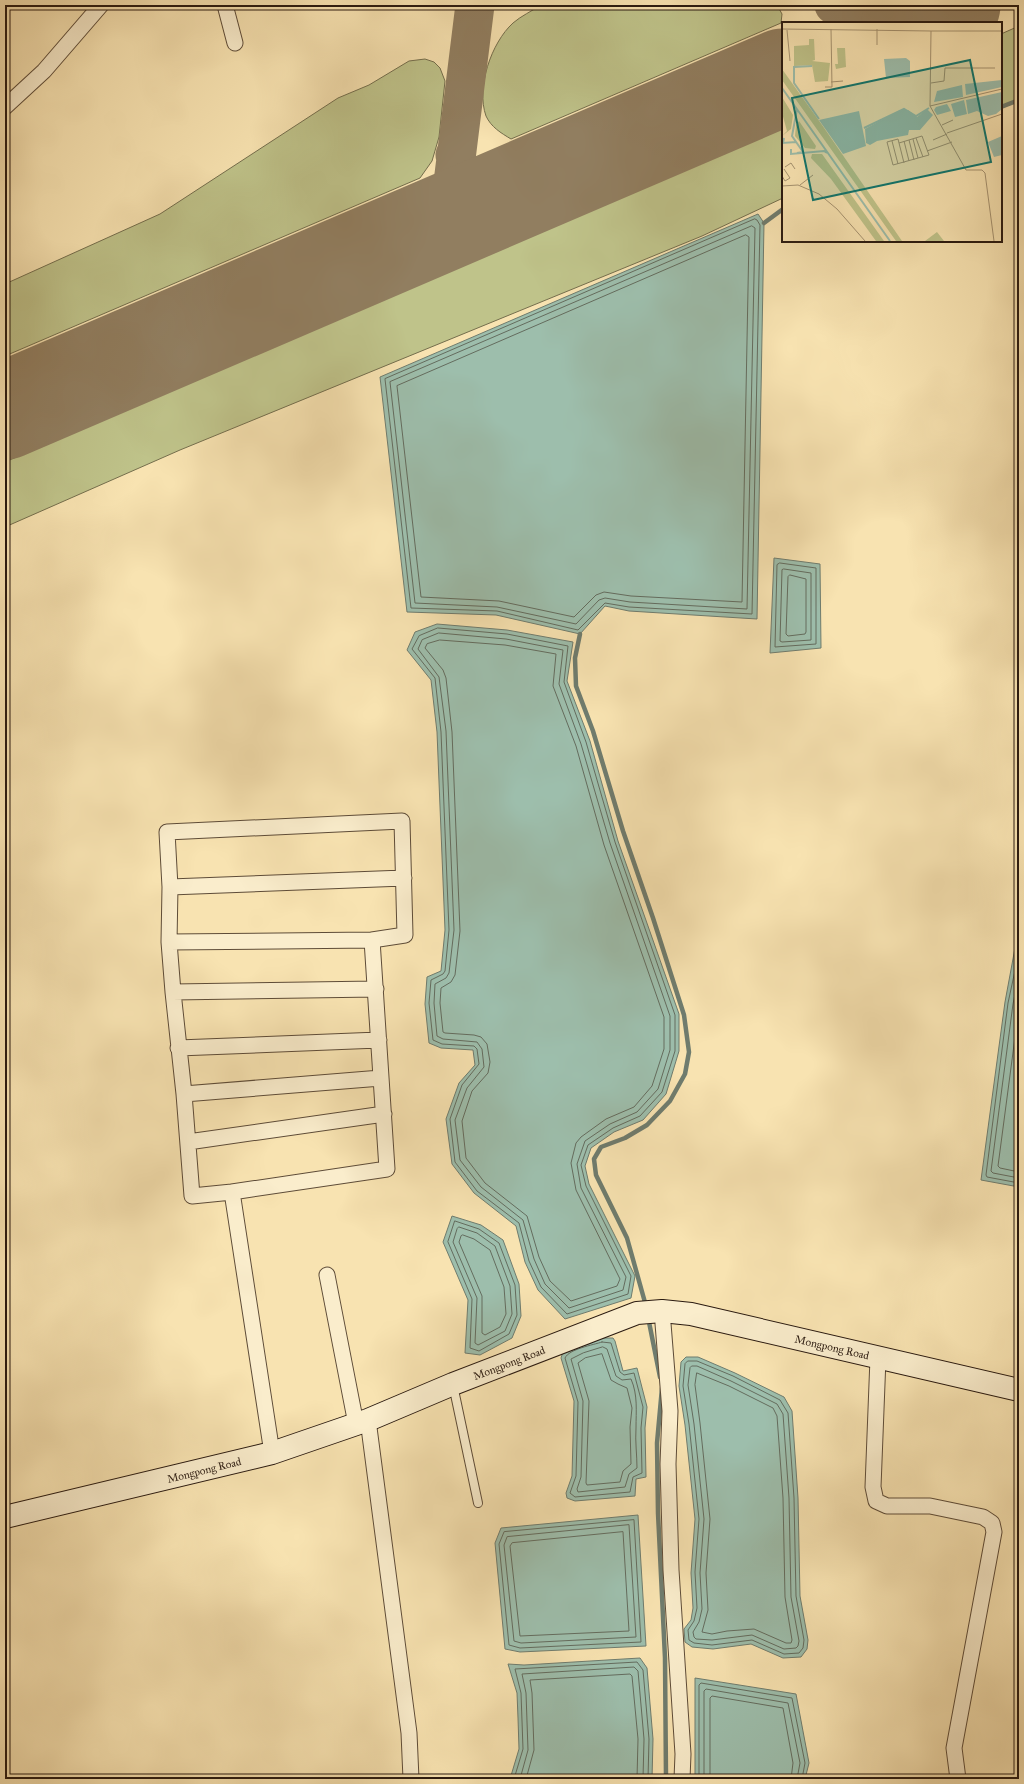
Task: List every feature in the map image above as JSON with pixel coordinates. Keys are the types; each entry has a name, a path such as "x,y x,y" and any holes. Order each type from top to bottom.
{"main road":[{"name":"Mongpong Road","path":"5,1517 272,1453 362,1422 453,1384 637,1313 662,1311 691,1314 1019,1390"}],"street":[{"path":"5,107 44,70 101,5"},
{"path":"224,5 235,43"},
{"path":"169,942 372,940 405,935 402,821 167,832 170,887 169,942 178,1048 184,1094 192,1196 232,1192 387,1169 372,940"},
{"path":"170,887 404,878"},
{"path":"173,992 376,989"},
{"path":"178,1048 379,1040"},
{"path":"184,1094 382,1078"},
{"path":"188,1142 384,1114"},
{"path":"232,1192 272,1453"},
{"path":"327,1275 362,1422 409,1733 411,1779"},
{"path":"662,1311 670,1412 668,1464 671,1570 683,1754 682,1779"},
{"path":"878,1358 873,1487 876,1500 888,1506 930,1506 983,1517 992,1523 994,1532 954,1748 958,1779"}],"lane":[{"path":"453,1384 478,1503"}],"green space":[{"path":"541,5 777,5 782,14 781,23 511,139 493,127 486,116 483,105 484,80 492,54 505,32 516,20"},
{"path":"1019,26 1019,99 1002,106 1002,34"},
{"path":"425,59 434,62 440,68 445,81 439,137 432,161 420,178 5,356 5,284 160,214 338,98 369,85 409,61"},
{"path":"782,127 782,198 702,236 180,450 5,527 5,462"}],"water":[{"path":"758,214 764,223 757,619 629,611 605,606 580,634 496,615 407,612 380,377"},
{"path":"774,558 820,564 821,648 770,653"},
{"path":"437,624 507,630 573,642 567,681 590,741 618,841 679,1014 679,1051 666,1094 643,1120 614,1132 591,1148 585,1166 589,1184 635,1276 631,1298 565,1319 538,1290 525,1262 516,1226 474,1193 452,1164 446,1119 459,1083 475,1065 473,1050 441,1048 429,1043 425,1004 427,977 441,971 445,930 437,732 431,680 407,650 415,632"},
{"path":"1015,948 1019,948 1019,1187 981,1180 1005,1002"},
{"path":"452,1216 481,1225 503,1240 519,1284 521,1316 512,1338 480,1355 465,1353 468,1300 443,1242"},
{"path":"601,1338 613,1338 615,1341 623,1371 637,1368 647,1407 645,1428 646,1477 636,1479 635,1496 575,1501 567,1498 566,1493 572,1476 574,1401 561,1358 563,1352"},
{"path":"686,1357 698,1357 784,1397 792,1411 798,1498 800,1596 808,1640 807,1649 801,1657 783,1658 751,1644 713,1649 692,1647 685,1642 684,1629 691,1620 693,1608 691,1573 695,1519 685,1425 679,1386 681,1362"},
{"path":"638,1515 646,1646 520,1652 505,1649 495,1543 501,1528"},
{"path":"640,1658 647,1668 653,1739 652,1779 510,1779 519,1749 517,1693 508,1664 524,1665"},
{"path":"695,1678 796,1694 809,1763 805,1779 695,1779"}],"waterway":[{"path":"1002,107 1019,100"},
{"path":"764,223 782,210"},
{"path":"580,634 575,658 576,686 593,731 623,831 684,1015 689,1052 685,1074 670,1101 647,1125 625,1138 601,1147 594,1159 596,1175 627,1238 646,1306"},
{"path":"648,1317 660,1377"},
{"path":"662,1388 657,1443 658,1513 665,1658 666,1779"}],"taxiway":[{"path":"422,232 443,216 451,199 475,5"},
{"path":"834,5 876,22"},
{"path":"455,155 463,175 474,186 489,192 510,194"}],"runway":[{"path":"912,22 952,5"},
{"path":"5,411 782,77"}]}
